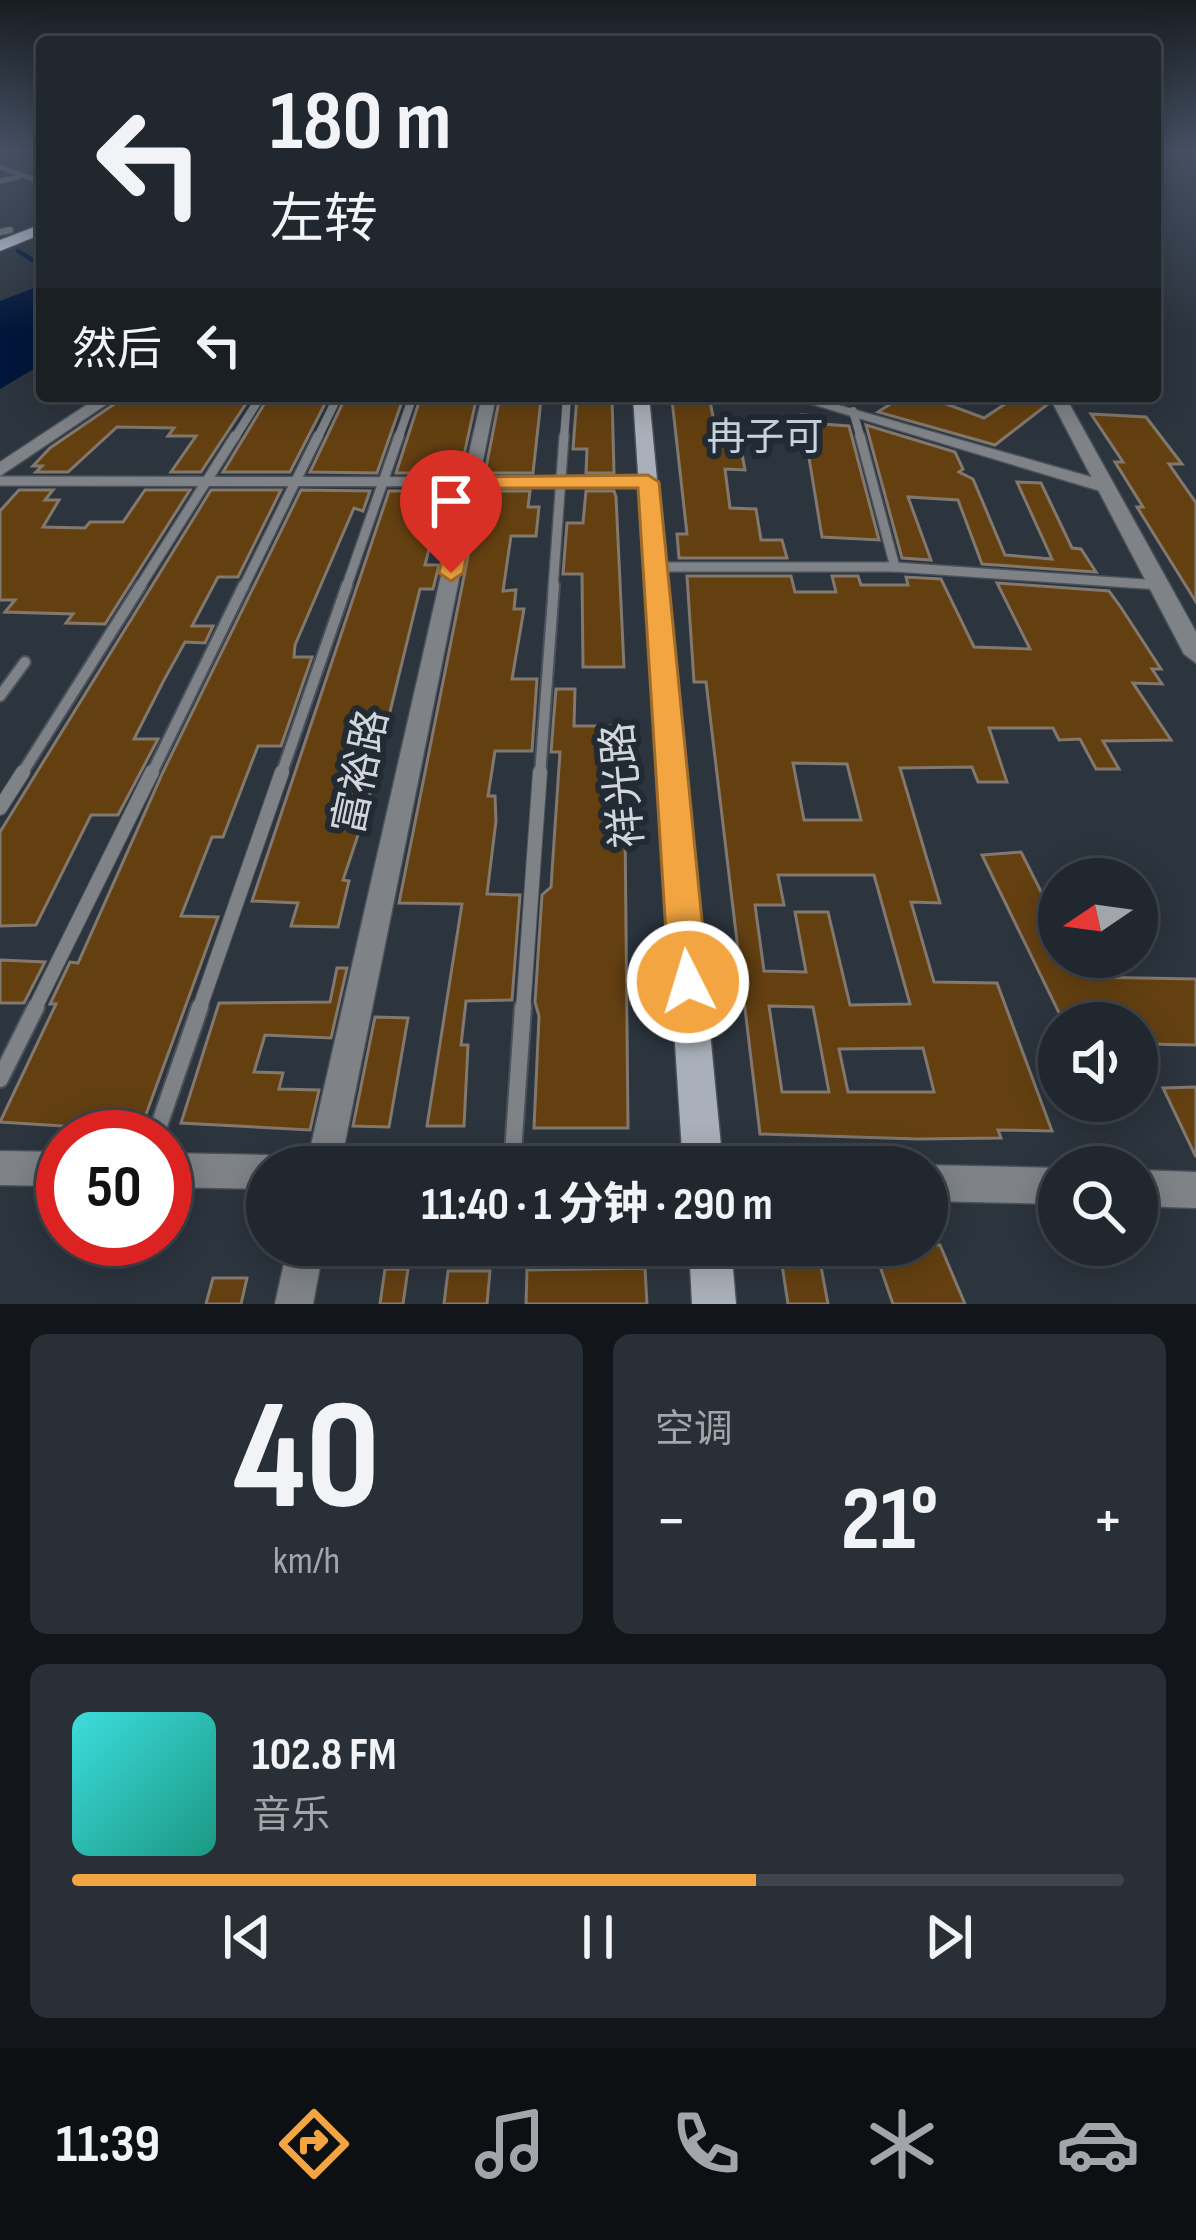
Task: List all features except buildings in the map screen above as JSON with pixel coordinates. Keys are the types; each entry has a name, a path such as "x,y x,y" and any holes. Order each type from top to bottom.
{"highway":[{"path":"0,246 16,234 36,233"}],"main road":[{"name":"祥光路","path":"641,402 701,1146"},
{"path":"711,1266 714,1304"}],"street":[{"path":"0,470 102,402"},
{"name":"富裕路","path":"328,1146 488,402"},
{"path":"816,402 1106,487"},
{"path":"1060,402 1196,654"},
{"path":"0,1168 36,1169"},
{"path":"192,1171 246,1172"},
{"path":"948,1184 1038,1186"},
{"path":"1158,1189 1196,1190"},
{"path":"294,1304 302,1266"}],"lane":[{"path":"0,232 16,234"},
{"path":"0,808 257,402"},
{"path":"0,1079 335,402"},
{"path":"164,1110 411,402"},
{"path":"514,1146 567,402"},
{"path":"853,411 895,567"},
{"path":"0,481 648,482"},
{"path":"655,567 895,567 1159,585"},
{"path":"0,696 26,662"}],"water":[{"path":"36,287 36,368 0,389 0,301"}],"waterway":[{"path":"18,251 36,262"}],"district":[{"name":"冉子可","path":"765,438"}],"route":[{"path":"451,573 471,481 648,482 688,982"}]}
